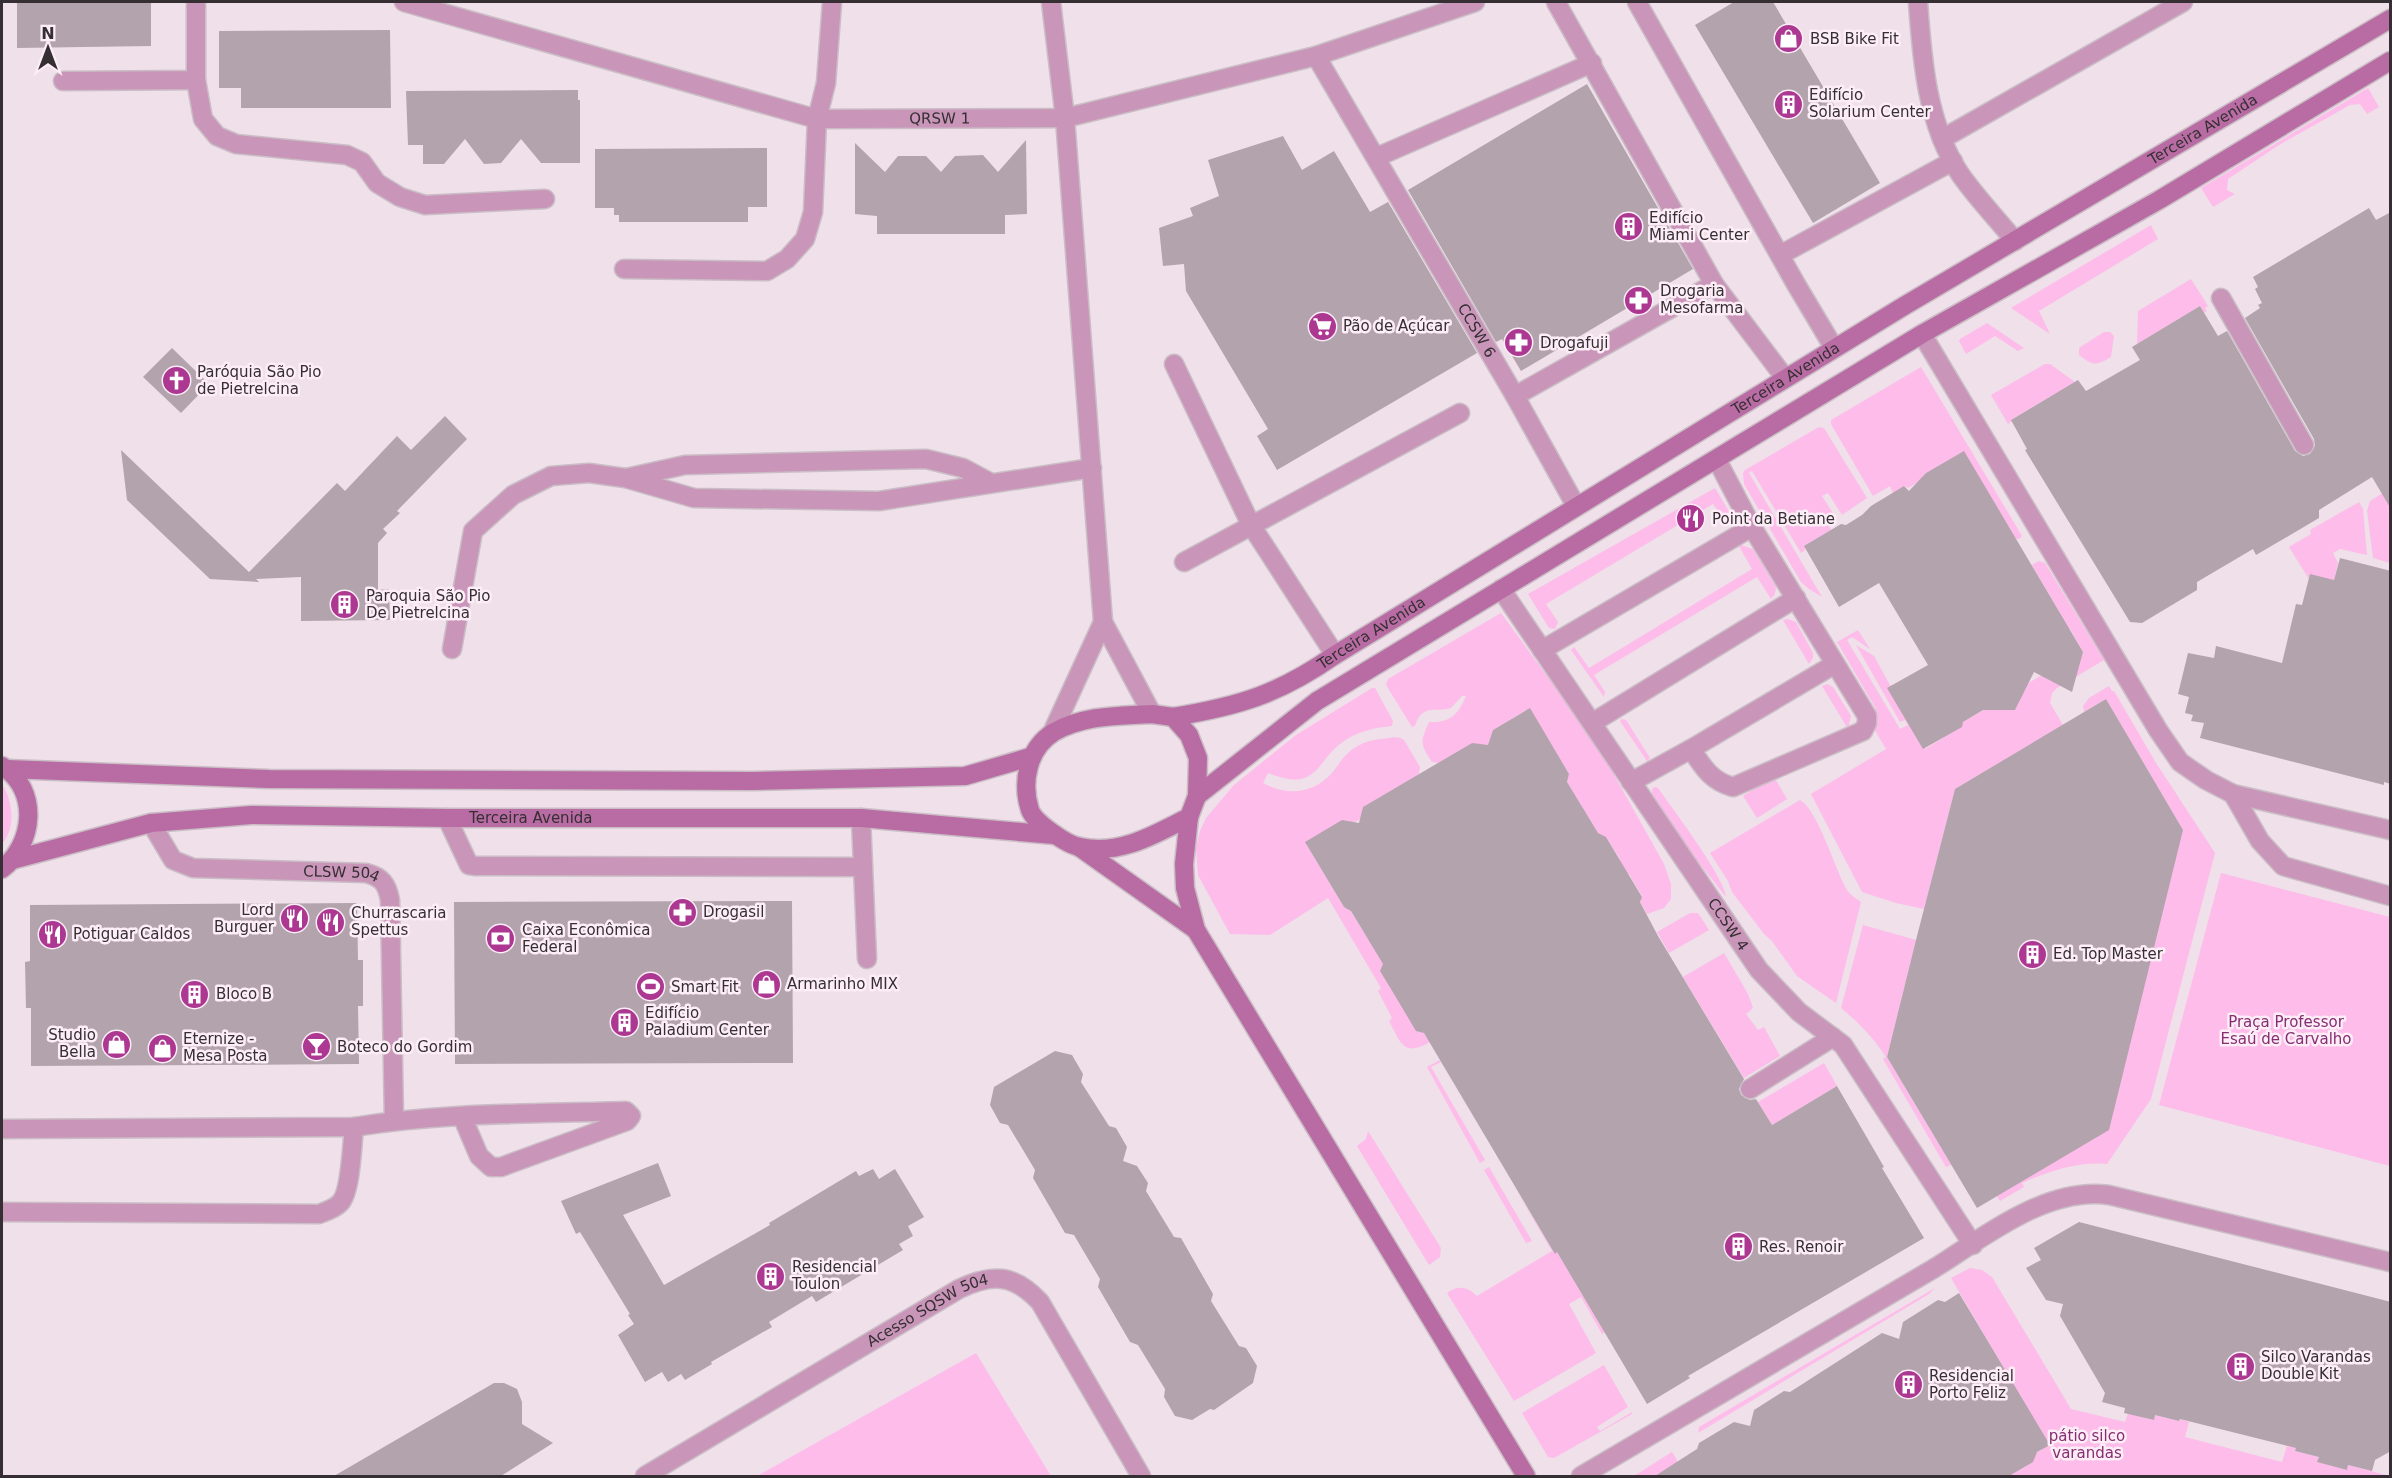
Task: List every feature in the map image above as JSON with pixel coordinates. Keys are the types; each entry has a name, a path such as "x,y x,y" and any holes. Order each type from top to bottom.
{"street":[{"path":"196,2 196,80 203,119 218,136 236,144 347,155 362,162 377,183 400,197 425,205 545,199"},
{"name":"QRSW 1","path":"404,2 817,118 1065,118 1316,56 1475,2"},
{"path":"624,269 767,271 788,259 805,239 813,212 817,118 826,83 832,2"},
{"path":"1051,2 1065,118 1103,622 1152,714"},
{"path":"1556,2 1714,284 1785,378"},
{"path":"1637,2 1834,348"},
{"path":"1918,2 1920,40 1928,91 1942,139 1960,174 2015,242"},
{"path":"1942,139 2183,2"},
{"name":"Terceira Avenida","path":"1173,717 1226,708 1273,692 1304,676 1834,348 2391,19"},
{"name":"CCSW 6","path":"1316,56 1377,157 1576,506"},
{"name":"Terceira Avenida","path":"1197,796 1317,701 1922,334 2159,200 2391,61"},
{"path":"1377,157 1592,63"},
{"path":"63,81 196,80"},
{"path":"1780,255 1953,161"},
{"path":"1515,396 1714,284"},
{"path":"2221,298 2304,445"},
{"path":"1922,334 2158,730 2180,762 2206,780 2233,794 2391,831"},
{"path":"1174,364 1251,525 1335,655"},
{"path":"1184,561 1460,414"},
{"path":"625,478 685,465 926,459 963,468 991,483"},
{"path":"1691,749 1708,774 1720,783 1733,787 1863,731 1867,723 1867,716 1752,527 1717,460"},
{"path":"452,649 473,531 513,495 551,476 589,473 625,478 694,498 867,501 1092,468"},
{"path":"1542,650 1752,527"},
{"name":"CCSW 4","path":"1501,590 1759,970 1799,1012 1843,1045 1973,1245"},
{"path":"1592,723 1796,598"},
{"path":"4,767 269,779 753,781 965,776 1030,757 1052,733 1103,622"},
{"path":"1631,782 1835,664"},
{"path":"1052,733 1091,717 1152,714 1173,717 1189,735 1198,758 1197,796 1189,817 1184,864 1185,888 1196,930 1526,1476"},
{"path":"1030,757 1026,782 1030,812 1054,835 1080,848 1196,930"},
{"path":"4,767 20,783 27,801 29,820 24,841 7,865"},
{"path":"2233,794 2260,841 2283,866 2391,896"},
{"name":"Terceira Avenida","path":"7,865 151,823 251,815 447,818 861,818 1054,835"},
{"path":"1080,848 1115,848 1150,837 1189,817"},
{"path":"447,818 465,859 470,865 476,867 863,867"},
{"path":"861,818 867,959"},
{"name":"CLSW 504","path":"151,823 173,860 193,868 366,873 376,876 387,885 390,900 394,1121"},
{"path":"1750,1089 1833,1037"},
{"path":"2,1129 354,1127 394,1121 462,1116 626,1111 631,1116 627,1121 501,1167 491,1167 479,1156 462,1116"},
{"path":"2,1212 319,1214 333,1209 342,1201 346,1189 354,1127"},
{"path":"1581,1476 1973,1245 1989,1232 2040,1207 2070,1196 2097,1194 2391,1263"},
{"name":"Acesso SQSW 504","path":"645,1476 959,1289 986,1278 1008,1279 1029,1290 1040,1302 1141,1476"}],"green space":[{"path":"2368,88 2379,107 2367,114 2360,104 2350,105 2279,145 2228,179 2227,190 2235,194 2213,207 2201,188"},
{"path":"2151,225 2158,239 2039,311 2050,334 2011,308"},
{"path":"2191,279 2208,306 2205,308 2207,311 2204,313 2200,306 2137,344 2138,311"},
{"path":"1987,323 2024,348 2018,351 1995,336 1966,354 1960,339"},
{"path":"2104,332 2110,332 2114,336 2111,357 2095,364 2079,355 2079,348"},
{"path":"2045,364 2050,364 2075,382 2012,419 2008,424 1991,395"},
{"path":"1921,367 2022,536 2019,539 2016,539 1965,454 1961,453 1926,473 1924,479 1908,488 1905,486 1893,493 1890,486 1873,496 1831,424 1831,420"},
{"path":"1819,427 1824,428 1867,498 1842,515 1828,493 1822,496 1836,518 1828,523 1831,530 1806,545 1805,550 1801,553 1752,471 1749,473 1822,597 1801,582 1744,484 1743,473"},
{"path":"2390,472 2390,563 2373,558 2367,511 2370,501 2383,493"},
{"path":"1715,488 1733,518 1732,522 1726,523 1713,504 1546,604 1558,622 1555,629 1549,628 1528,594"},
{"path":"2359,502 2363,509 2367,555 2340,549 2333,553 2338,563 2334,580 2309,579 2289,547 2311,534 2310,530"},
{"path":"1739,546 1753,549 1776,587 1771,599 1757,577 1594,675 1605,692 1604,697 1571,650 1574,647 1589,668 1752,569"},
{"path":"2039,561 2045,563 2104,660 2052,693 2050,703 2063,725 1955,789 1924,909 1862,892 1811,794 1886,749 1866,715 1876,709 1837,642 1858,630 1870,649 1852,637 1847,640 1900,729 1908,725 1905,720 1900,722 1856,645 1874,656 1925,749 1961,727 1963,722 2042,675 2045,677 2082,656 2083,652 2070,629 2065,629 2058,618 2060,613 2032,565"},
{"path":"1501,613 1586,729 1664,864 1671,884 1671,899 1664,908 1647,914 1640,901 1642,896 1629,874 1624,876 1615,863 1620,859 1606,837 1600,837 1567,782 1569,774 1531,711 1527,710 1493,730 1495,740 1479,750 1476,744 1472,743 1438,763 1432,762 1423,743 1429,722 1448,719 1460,708 1466,696 1462,696 1451,708 1430,710 1421,714 1415,726 1412,727 1386,685 1388,679"},
{"path":"1783,620 1796,622 1813,653 1809,664"},
{"path":"1827,684 1833,687 1851,716 1848,729 1822,686"},
{"path":"2109,686 2215,853 2151,1099 2107,1164 2085,1164 2052,1171 2022,1183 2024,1187 2000,1201 1997,1196 2183,830 2106,699 2084,712 2083,706 2089,698"},
{"path":"1375,688 1393,721 1392,726 1364,731 1347,739 1336,747 1308,777 1285,778 1268,773 1263,783 1281,790 1308,789 1324,781 1356,747 1368,741 1393,737 1404,740 1420,767 1419,774 1397,791 1394,789 1363,807 1365,817 1307,845 1344,907 1349,908 1384,965 1380,971 1430,1042 1414,1048 1404,1046 1400,1042 1389,1021 1392,1018 1378,991 1381,988 1328,898 1270,935 1230,934 1198,875 1196,848 1200,831 1206,818 1234,785 1296,735"},
{"path":"1621,719 1626,720 1650,758 1647,761 1620,721"},
{"path":"1774,777 1787,799 1757,818 1743,796"},
{"path":"2,784 11,806 11,822 2,844"},
{"path":"1655,787 1658,788 1708,859 1726,897 1686,846 1652,793"},
{"path":"1800,800 1807,806 1820,828 1847,890 1861,902 1836,1003 1797,976 1732,892 1728,881 1710,853"},
{"name":"Praça Professor Esaú de Carvalho","path":"2221,873 2390,917 2390,1166 2159,1105"},
{"path":"1690,913 1698,913 1709,930 1669,953 1657,932"},
{"path":"1863,925 1916,940 1887,1057 1951,1165 1946,1167 1883,1059 1886,1057 1854,1019 1841,1008"},
{"path":"1724,953 1748,994 1753,1008 1746,1014 1758,1030 1764,1027 1780,1056 1744,1078 1683,977"},
{"path":"1440,1060 1481,1131 1441,1062 1431,1067 1485,1160 1480,1163 1427,1067"},
{"path":"1824,1063 1837,1086 1772,1125 1758,1102"},
{"path":"1368,1131 1441,1248 1440,1257 1429,1265 1357,1146 1366,1139"},
{"path":"1489,1167 1532,1241 1526,1243 1484,1170"},
{"path":"1513,1185 1605,1332 1602,1334 1581,1297 1569,1304 1596,1353 1514,1401 1447,1293 1462,1288 1470,1290 1477,1296 1552,1251"},
{"name":"pátio silco varandas","path":"1970,1268 1982,1270 1992,1277 2071,1409 2125,1422 2128,1413 2153,1420 2155,1415 2179,1421 2180,1419 2189,1422 2185,1437 2282,1462 2287,1446 2296,1448 2295,1451 2319,1457 2318,1462 2347,1470 2348,1465 2390,1476 2009,1476 2031,1463 2033,1455 2049,1445 1951,1278"},
{"path":"1935,1288 1929,1294 1698,1433 1699,1427"},
{"path":"976,1353 1051,1476 757,1476"},
{"path":"1604,1365 1628,1407 1597,1427 1600,1431 1632,1412 1632,1414 1554,1458 1548,1457 1522,1413"},
{"path":"1672,1452 1687,1476 1634,1476"}],"building":[{"path":"17,2 151,2 151,46 17,48"},
{"name":"Edifício Solarium Center","path":"1734,2 1773,2 1880,183 1813,223 1695,25"},
{"path":"390,30 391,108 241,108 241,88 219,88 219,31"},
{"name":"Edifício Miami Center","path":"1587,84 1693,269 1521,371 1502,339 1496,342 1408,190"},
{"path":"578,90 580,163 541,163 521,139 501,163 484,164 465,139 444,164 423,164 423,145 408,145 406,91"},
{"name":"Pão de Açúcar","path":"1283,136 1302,170 1334,151 1370,212 1388,202 1477,353 1277,470 1257,436 1268,429 1186,291 1184,264 1163,266 1159,228 1193,216 1190,208 1219,196 1208,160"},
{"path":"1026,140 1027,214 1005,215 1005,234 877,234 877,216 855,214 855,143 885,172 898,156 926,156 941,172 955,156 983,155 998,172"},
{"path":"767,148 767,207 748,207 748,222 619,222 619,215 614,215 614,208 595,208 595,149"},
{"path":"2369,208 2376,220 2391,212 2391,509 2372,477 2319,510 2319,518 2256,555 2253,549 2197,582 2197,590 2142,623 2130,622 2025,450 2027,449 2011,420 2078,380 2086,391 2140,360 2132,347 2200,306 2218,336 2227,331 2295,451 2303,456 2310,454 2315,446 2314,439 2245,318 2260,308 2258,305 2262,303 2255,289 2258,287 2253,277"},
{"name":"Paróquia São Pio de Pietrelcina","path":"172,348 209,384 181,413 143,377"},
{"path":"445,416 467,439 397,511 400,513 383,529 387,533 378,543 378,590 389,589 390,620 301,621 301,577 256,579 259,582 210,579 127,500 121,450 249,572 337,483 345,491 397,436 411,450"},
{"path":"1964,451 2083,652 2072,692 2034,672 2015,710 1983,710 1963,722 1962,727 1923,749 1887,688 1928,665 1879,583 1839,607 1804,546 1841,524 1846,525 1871,506 1904,486 1909,491 1926,473"},
{"path":"2340,558 2391,571 2391,784 2384,782 2384,785 2200,738 2204,723 2191,721 2193,715 2185,713 2189,697 2178,694 2188,653 2214,658 2216,646 2282,663 2296,604 2302,605 2310,574 2334,580"},
{"name":"Ed. Top Master","path":"2106,699 2183,830 2109,1130 1977,1208 1887,1057 1916,940 1955,789"},
{"path":"1530,708 1569,774 1567,782 1598,833 1606,837 1642,897 1640,902 1658,936 1744,1079 1739,1089 1741,1095 1750,1100 1756,1099 1772,1125 1837,1086 1924,1238 1688,1376 1690,1378 1647,1404 1424,1033 1416,1031 1380,971 1383,964 1351,911 1344,907 1305,842 1342,820 1359,823 1363,807 1472,743 1488,745 1493,730"},
{"name":"Edifício Paladium Center","path":"792,901 793,1063 455,1064 454,902"},
{"name":"Bloco B","path":"357,903 358,960 363,960 363,1006 358,1006 359,1064 31,1066 31,1008 26,1008 25,962 30,961 30,905"},
{"path":"1055,1051 1072,1055 1083,1074 1081,1082 1109,1126 1116,1128 1127,1147 1123,1161 1137,1166 1148,1183 1146,1191 1174,1237 1181,1238 1213,1294 1211,1301 1239,1346 1246,1348 1257,1366 1253,1383 1214,1410 1210,1409 1192,1420 1175,1416 1164,1397 1165,1389 1138,1345 1130,1342 1098,1287 1100,1279 1074,1235 1065,1233 1033,1178 1035,1170 1008,1125 1000,1123 990,1105 994,1087"},
{"name":"Residencial Toulon","path":"658,1163 671,1196 623,1215 664,1285 770,1225 769,1223 856,1171 859,1176 873,1169 879,1179 895,1169 924,1217 908,1226 913,1236 899,1244 903,1250 816,1302 812,1296 769,1322 772,1327 711,1362 712,1364 685,1380 681,1374 668,1382 662,1372 645,1382 618,1335 634,1324 628,1315 630,1314 580,1232 576,1234 561,1201"},
{"name":"Silco Varandas Double Kit","path":"2079,1222 2391,1302 2391,1451 2375,1460 2372,1471 2348,1465 2347,1470 2317,1462 2319,1457 2295,1451 2296,1448 2180,1419 2179,1421 2155,1415 2154,1420 2124,1413 2125,1408 2102,1402 2105,1393 2060,1316 2063,1304 2046,1300 2026,1268 2041,1260 2034,1248"},
{"name":"Residencial Porto Feliz","path":"1959,1293 2050,1445 2037,1452 2033,1462 2009,1476 1655,1476 1697,1449 1699,1443 1734,1422 1750,1426 1754,1410 1784,1391 1790,1392 1882,1333 1899,1339 1903,1322 1938,1300 1945,1302"},
{"path":"494,1383 504,1383 517,1389 522,1402 522,1424 553,1443 501,1476 334,1476"}],"place":[{"name":"BSB Bike Fit","path":"1789,39"},
{"name":"Edifício Solarium Center","path":"1788,104"},
{"name":"Edifício Miami Center","path":"1628,227"},
{"name":"Drogaria Mesofarma","path":"1639,300"},
{"name":"Pão de Açúcar","path":"1322,326"},
{"name":"Drogafuji","path":"1519,343"},
{"name":"Paróquia São Pio de Pietrelcina","path":"176,381"},
{"name":"Point da Betiane","path":"1691,519"},
{"name":"Paroquia São Pio De Pietrelcina","path":"345,605"},
{"name":"Drogasil","path":"682,912"},
{"name":"Lord Burguer","path":"295,919"},
{"name":"Churrascaria Spettus","path":"330,922"},
{"name":"Potiguar Caldos","path":"52,934"},
{"name":"Caixa Econômica Federal","path":"501,939"},
{"name":"Ed. Top Master","path":"2032,954"},
{"name":"Armarinho MIX","path":"766,984"},
{"name":"Smart Fit","path":"650,987"},
{"name":"Bloco B","path":"195,994"},
{"name":"Edifício Paladium Center","path":"624,1022"},
{"name":"Studio Bella","path":"117,1044"},
{"name":"Boteco do Gordim","path":"316,1047"},
{"name":"Eternize - Mesa Posta","path":"162,1048"},
{"name":"Res. Renoir","path":"1738,1247"},
{"name":"Residencial Toulon","path":"771,1276"},
{"name":"Silco Varandas Double Kit","path":"2240,1366"},
{"name":"Residencial Porto Feliz","path":"1908,1385"}]}
